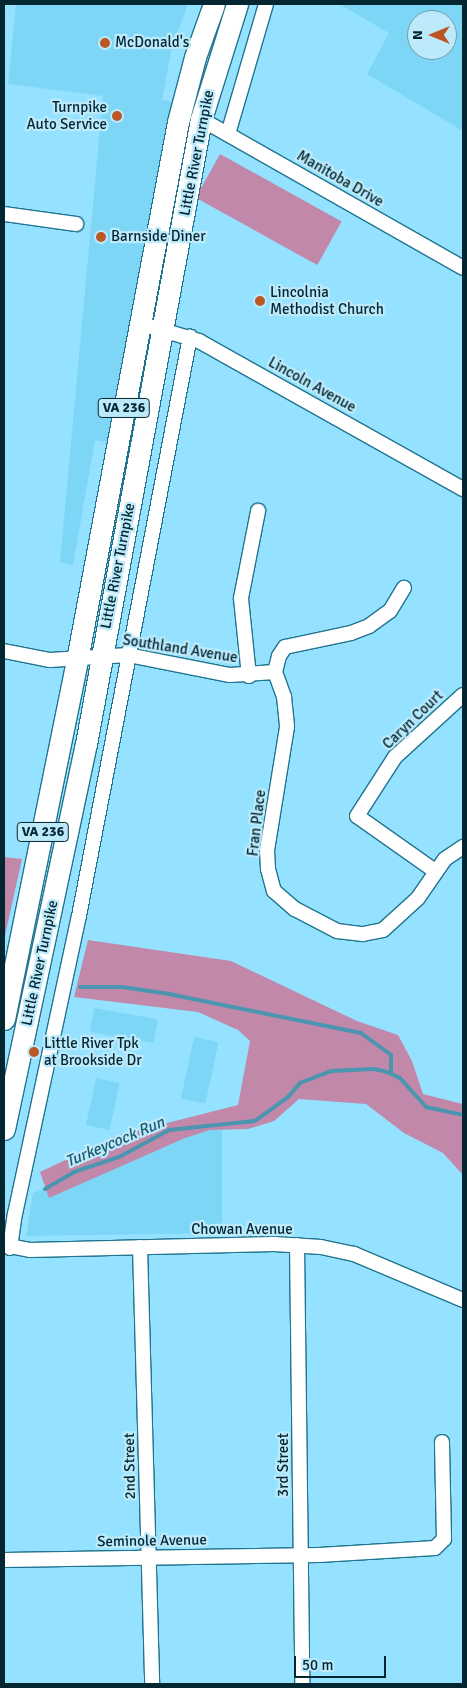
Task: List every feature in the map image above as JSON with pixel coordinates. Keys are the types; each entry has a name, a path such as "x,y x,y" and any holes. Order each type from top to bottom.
{"main road":[{"name":"Little River Turnpike","path":"4,1019 77,660 178,122 195,57 214,4"},
{"name":"Little River Turnpike","path":"4,1130 45,942 101,655 164,328 201,119 236,4"}],"street":[{"path":"228,134 266,4"},
{"name":"Manitoba Drive","path":"201,119 463,268"},
{"path":"4,214 76,224"},
{"name":"Lincoln Avenue","path":"139,323 190,336 463,489"},
{"path":"6,1248 128,655 190,336"},
{"path":"249,676 241,598 258,511"},
{"path":"275,672 279,656 285,647 351,634 369,626 390,611 404,588"},
{"name":"Southland Avenue","path":"4,651 50,660 77,660 101,655 128,655 249,676 275,672"},
{"name":"Fran Place","path":"275,672 284,697 286,727 267,850 268,869 274,891 295,909 337,931 363,934 382,930 399,918 418,898 445,859 463,847"},
{"name":"Caryn Court","path":"435,871 357,816 395,757 463,694"},
{"name":"Chowan Avenue","path":"6,1248 297,1246 354,1254 463,1300"},
{"name":"3rd Street","path":"297,1246 302,1684"},
{"name":"2nd Street","path":"140,1247 152,1684"},
{"name":"Seminole Avenue","path":"4,1560 300,1554 435,1548 444,1539 442,1442"}],"shaded area":[{"path":"16,4 188,4 172,47 162,100 174,102 116,444 95,440 73,565 60,562 103,96 8,84"},
{"path":"339,4 463,4 463,131 367,74 389,33"},
{"path":"220,154 342,221 317,265 196,198"},
{"path":"4,857 22,859 4,940"},
{"path":"88,940 231,961 357,1021 398,1035 412,1061 423,1094 463,1104 463,1175 443,1153 404,1133 366,1104 299,1099 274,1121 248,1129 210,1130 185,1138 49,1198 40,1172 116,1136 238,1105 250,1041 238,1030 198,1012 74,997"},
{"path":"94,1008 158,1019 154,1043 90,1032"},
{"path":"194,1037 218,1042 205,1104 181,1099"},
{"path":"96,1078 119,1083 109,1130 86,1125"},
{"path":"222,1119 222,1233 26,1236 33,1193"}],"waterway":[{"name":"Turkeycock Run","path":"80,987 122,987 169,994 361,1033 391,1055 391,1073"},
{"name":"Turkeycock Run","path":"45,1189 74,1172 119,1157 169,1130 255,1121 288,1097 300,1083 331,1071 374,1069 387,1072 400,1078 426,1107 463,1115"}],"place":[{"name":"McDonald's","path":"105,43"},
{"name":"Turnpike Auto Service","path":"117,116"},
{"name":"Barnside Diner","path":"101,237"},
{"name":"Lincolnia Methodist Church","path":"260,301"},
{"name":"Little River Tpk at Brookside Dr","path":"34,1052"}]}
